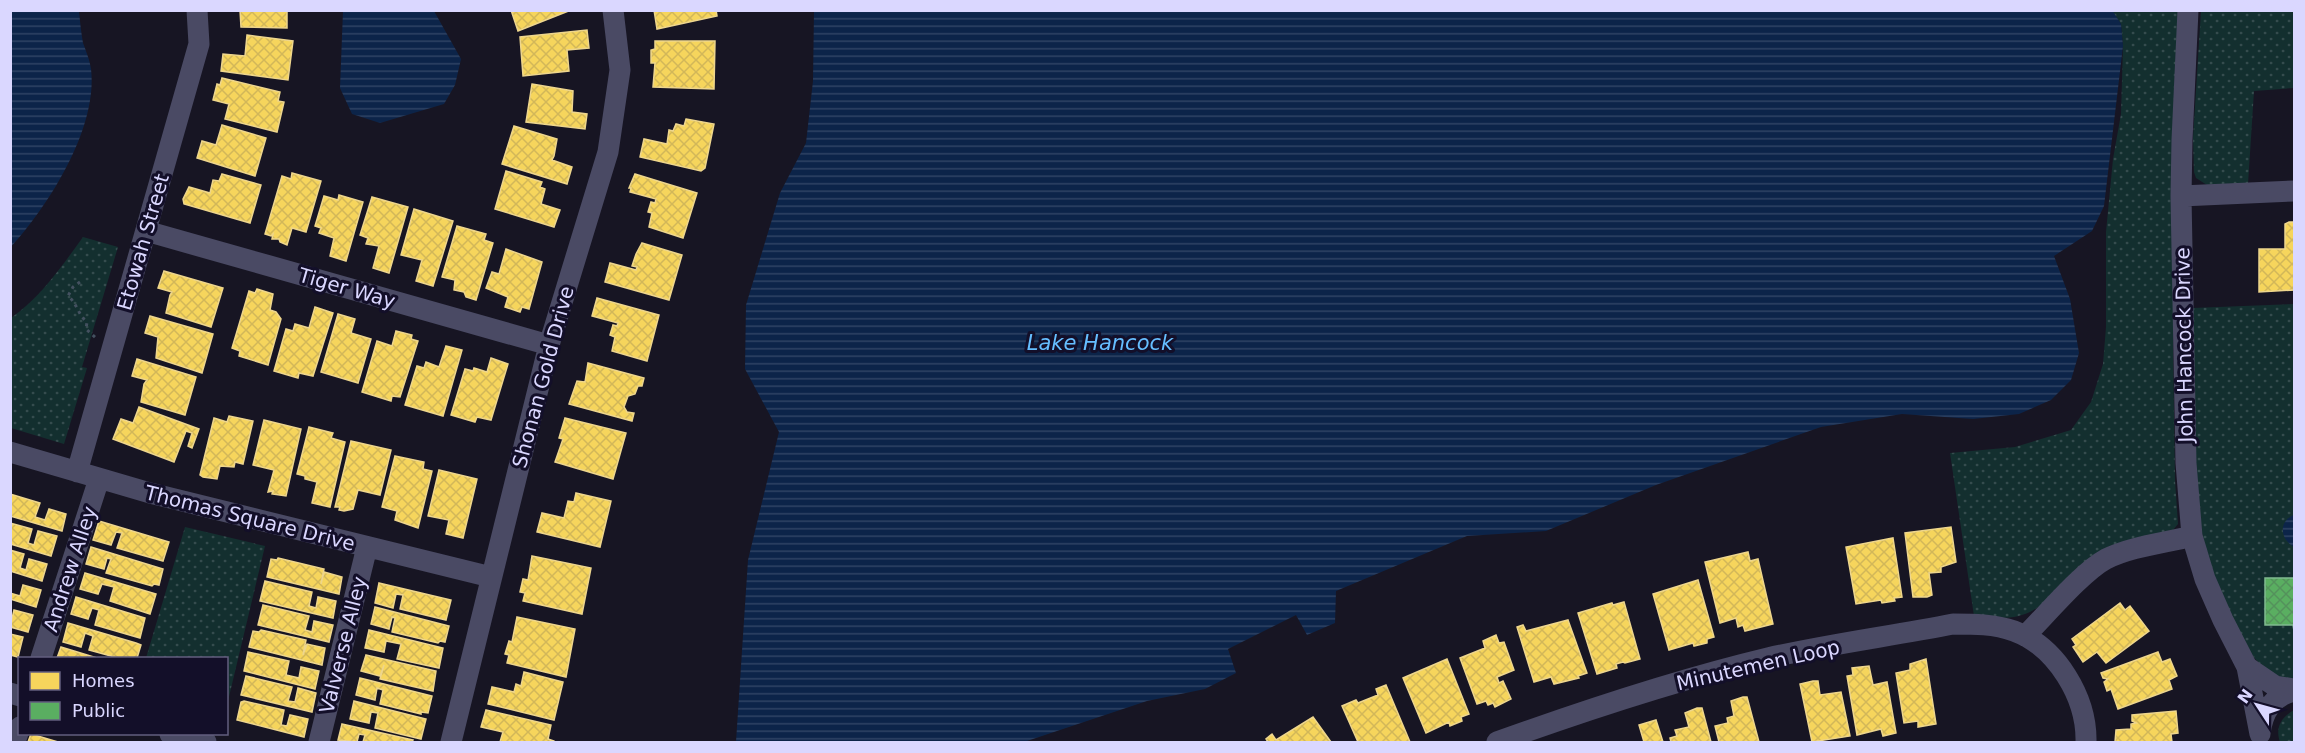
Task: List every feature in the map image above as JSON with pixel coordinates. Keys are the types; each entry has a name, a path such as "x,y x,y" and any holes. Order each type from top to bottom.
{"street":[{"name":"Etowah Street","path":"77,472 199,44 198,10"},
{"name":"Shonan Gold Drive","path":"452,742 549,345 608,152 620,70 613,10"},
{"name":"John Hancock Drive","path":"2188,10 2181,196 2186,463 2192,536 2205,579 2247,667 2260,738"},
{"path":"2181,196 2295,191"},
{"name":"Tiger Way","path":"146,231 549,345"},
{"name":"Thomas Square Drive","path":"10,452 99,479 491,577"},
{"name":"Andrew Alley","path":"41,657 99,479"},
{"path":"2025,636 2092,569 2106,559 2121,553 2192,536"},
{"name":"Valverse Alley","path":"319,742 367,547"},
{"name":"Minutemen Loop","path":"1497,742 1572,715 1771,657 1953,624 1977,623 1996,626 2025,636 2048,654 2073,686 2085,721 2086,742"},
{"name":"John Hancock Drive","path":"2247,667 2275,686 2295,690"},
{"path":"2260,738 2262,717 2271,703 2285,693 2295,690"},
{"path":"174,735 206,742"}],"path":[{"path":"80,282 68,296 75,302 82,318 87,322 86,329 99,340"}],"green space":[{"path":"2112,11 2179,11 2173,349 2178,524 2173,530 2038,608 2013,617 1974,616 1950,453 2015,447 2071,430 2091,402 2103,364 2106,327 2106,232 2113,159 2121,114 2123,46 2121,24"},
{"path":"2201,11 2294,11 2294,88 2254,91 2248,184 2207,185 2196,178 2194,172 2193,138"},
{"path":"83,237 118,247 82,367 87,368 64,444 11,428 11,318 41,291"},
{"path":"2294,304 2294,682 2275,677 2256,660 2241,640 2211,572 2197,512 2193,308"},
{"path":"185,527 265,546 228,701 228,657 146,657"},
{"path":"2294,710 2294,742 2280,742 2278,732 2280,723"}],"water":[{"path":"11,10 79,11 83,43 91,69 91,92 87,116 68,164 41,210 11,247"},
{"name":"Lake Hancock","path":"2112,10 2121,24 2123,46 2104,206 2092,231 2054,256 2070,299 2079,353 2071,380 2051,400 2019,414 1973,419 1902,414 1821,427 1656,485 1546,531 1467,536 1336,591 1335,623 1307,635 1296,615 1228,649 1236,673 1205,689 1147,701 1024,742 736,742 748,560 779,432 745,369 746,305 780,193 806,143 813,81 814,11"},
{"path":"343,11 434,11 461,59 455,85 444,104 380,123 352,114 340,88"},
{"path":"2294,515 2294,547 2286,539 2283,526 2285,521"}],"building: Homes":[{"path":"240,10 287,10 287,28 241,27"},
{"path":"511,10 571,10 518,31"},
{"path":"654,10 716,10 717,16 657,29"},
{"path":"587,30 589,48 567,50 569,71 523,76 520,37"},
{"path":"247,35 293,41 288,80 221,71 223,54 245,56"},
{"path":"655,41 715,41 714,89 653,87 655,63 651,63 651,50 655,49"},
{"path":"222,78 280,92 278,101 284,102 277,132 225,119 229,104 213,100 217,84 220,85"},
{"path":"532,84 573,91 572,112 587,114 585,129 526,122"},
{"path":"686,119 714,124 705,168 701,171 640,157 644,139 667,144 669,130 673,131 676,124 684,126"},
{"path":"222,125 266,138 255,176 197,158 202,141 216,145"},
{"path":"514,126 557,139 552,160 572,167 567,184 502,164"},
{"path":"506,171 542,182 540,187 545,189 541,204 560,210 554,227 495,209"},
{"path":"292,173 321,181 306,232 292,228 287,245 279,239 272,239 273,234 271,236 265,234 282,176 291,179"},
{"path":"222,174 261,185 250,223 184,204 183,199 189,187 210,193 213,180 219,181"},
{"path":"635,174 697,193 683,238 649,227 652,213 648,212 651,202 655,203 656,199 630,192 631,188 629,188"},
{"path":"339,195 363,202 346,261 330,256 334,238 319,233 321,228 315,226 324,196 338,200"},
{"path":"372,197 408,207 389,273 373,268 379,246 366,244 368,238 360,235"},
{"path":"414,209 453,221 433,286 416,281 422,260 401,255"},
{"path":"2294,222 2294,290 2259,292 2259,249 2285,249 2285,224"},
{"path":"457,226 486,234 484,240 493,243 476,300 466,297 464,292 454,290 455,280 442,277"},
{"path":"642,243 682,255 669,300 605,282 610,263 636,270 637,267 632,266"},
{"path":"506,249 542,262 529,309 522,307 520,312 505,307 508,297 486,288 492,272 499,274"},
{"path":"164,271 223,288 211,327 166,313 172,292 158,288"},
{"path":"257,289 273,294 270,310 276,312 281,319 268,365 239,356 240,351 232,348 249,291 255,293"},
{"path":"597,298 659,315 647,361 612,351 615,337 610,335 613,325 617,326 618,323 592,316"},
{"path":"315,307 333,313 313,376 299,373 298,378 274,371 286,329 293,331 295,324 309,328"},
{"path":"338,314 355,319 351,333 371,339 358,383 321,372"},
{"path":"150,316 213,334 202,373 156,358 158,337 145,333"},
{"path":"396,331 412,335 411,339 418,341 400,397 392,396 391,401 362,392 377,341 392,346"},
{"path":"446,346 462,350 443,416 405,405 417,366 424,368 426,362 439,367"},
{"path":"491,358 508,364 491,420 477,417 475,422 451,415 465,369 473,371 474,368 487,372"},
{"path":"137,359 196,377 185,415 141,402 144,384 147,380 132,376"},
{"path":"588,363 644,378 642,386 638,386 635,394 628,396 624,407 627,412 634,413 632,421 569,404 577,381 585,382"},
{"path":"139,407 199,429 192,448 188,446 192,433 186,431 174,462 113,439 121,419 133,423"},
{"path":"229,416 253,421 243,464 235,462 234,467 220,466 217,479 203,477 200,475 214,418 227,422"},
{"path":"565,418 626,433 613,479 555,462 563,439 559,438"},
{"path":"264,420 301,429 286,496 272,494 273,491 268,492 274,470 253,465"},
{"path":"309,427 333,433 331,438 345,442 330,507 312,503 317,482 297,474"},
{"path":"351,441 391,450 380,495 358,490 353,509 344,511 339,510 340,507 335,507"},
{"path":"395,456 424,462 423,469 432,471 418,528 395,520 397,511 382,507"},
{"path":"439,470 477,479 463,538 446,534 449,520 428,516"},
{"path":"576,493 611,501 600,547 537,532 542,513 564,518 568,501 574,502"},
{"path":"10,494 40,503 35,517 45,520 49,509 66,514 62,531 10,516"},
{"path":"99,521 169,542 163,561 117,548 122,533 116,532 111,545 93,540"},
{"path":"10,523 32,529 28,543 34,545 38,531 57,536 51,556 10,544"},
{"path":"1951,527 1956,562 1941,567 1941,572 1929,573 1932,595 1913,597 1905,533"},
{"path":"1893,538 1902,597 1894,598 1895,601 1882,603 1881,600 1856,604 1846,547"},
{"path":"91,547 163,569 159,585 152,586 106,573 111,559 107,558 104,569 86,564"},
{"path":"10,550 24,554 20,568 26,570 29,559 47,564 42,581 10,571"},
{"path":"1748,552 1750,561 1758,559 1773,624 1745,631 1743,625 1738,627 1736,618 1720,623 1705,562"},
{"path":"532,556 591,568 582,614 523,601 525,593 520,592 523,579 528,580"},
{"path":"278,558 324,569 321,584 324,572 342,577 339,594 267,577 271,559 277,560"},
{"path":"85,573 156,594 150,614 110,601 114,587 102,584 98,594 80,589"},
{"path":"1698,580 1714,637 1707,639 1707,643 1694,646 1693,643 1669,650 1653,594"},
{"path":"265,581 312,592 309,606 316,608 318,597 336,601 333,618 260,601"},
{"path":"379,583 451,600 446,620 400,609 403,595 396,594 393,608 375,603"},
{"path":"23,585 41,590 36,607 10,599 10,593 20,596"},
{"path":"76,597 145,618 140,638 95,625 99,610 92,608 88,619 71,614"},
{"path":"1624,602 1640,659 1616,664 1617,668 1597,674 1578,613 1612,603 1613,605"},
{"path":"2120,603 2125,610 2130,606 2149,631 2106,663 2097,652 2083,662 2073,647 2076,645 2072,639"},
{"path":"263,605 309,616 305,630 312,632 314,621 333,625 329,642 258,625"},
{"path":"375,607 449,626 445,642 438,643 392,632 395,618 392,617 389,629 371,624"},
{"path":"14,610 33,615 28,632 10,627"},
{"path":"517,617 575,629 566,677 507,663 509,655 505,654 509,641 512,642"},
{"path":"1568,620 1587,673 1578,676 1579,678 1554,684 1551,677 1534,682 1517,627 1523,625 1526,631"},
{"path":"68,623 141,645 137,657 114,657 89,650 93,636 85,633 81,647 63,642"},
{"path":"261,630 306,640 303,655 307,644 325,648 322,665 249,647 253,631"},
{"path":"369,630 443,648 439,668 397,659 401,644 386,641 384,652 365,648"},
{"path":"10,634 23,637 18,657 10,655"},
{"path":"1496,635 1499,643 1504,642 1514,670 1497,677 1499,683 1503,681 1511,699 1495,707 1493,703 1488,705 1486,701 1477,704 1460,658 1485,648 1483,641"},
{"path":"61,647 94,657 57,657"},
{"path":"248,652 289,661 286,675 299,678 301,667 319,671 315,689 244,671"},
{"path":"2158,652 2162,662 2170,659 2177,676 2169,680 2172,689 2118,709 2111,689 2107,691 2104,682 2108,679 2103,678 2101,673"},
{"path":"366,655 436,671 433,691 380,679 384,665 380,676 361,671"},
{"path":"1447,659 1469,714 1461,717 1462,721 1450,726 1449,722 1426,733 1403,678"},
{"path":"1926,659 1936,724 1918,727 1918,721 1904,723 1896,673 1910,670 1910,664"},
{"path":"1869,666 1873,685 1887,682 1896,733 1883,736 1881,729 1857,735 1847,676 1853,675 1852,668"},
{"path":"524,672 563,682 554,720 488,704 492,687 514,692 516,684 521,686"},
{"path":"246,676 292,687 288,701 295,702 298,688 316,693 312,712 241,695"},
{"path":"360,678 432,696 428,713 421,712 421,714 380,704 383,690 377,688 375,700 356,695"},
{"path":"1818,681 1820,695 1841,692 1850,736 1812,742 1800,684"},
{"path":"1386,685 1410,742 1358,742 1342,706 1356,700 1358,703 1378,695 1376,689"},
{"path":"1747,697 1759,742 1719,742 1715,726 1728,723 1727,718 1734,716 1731,701"},
{"path":"354,701 426,719 421,739 375,728 378,713 371,712 369,723 350,719"},
{"path":"241,702 284,710 281,725 287,726 290,715 308,719 304,737 237,720"},
{"path":"1702,708 1711,742 1671,742 1670,738 1677,736 1675,730 1689,727 1685,713"},
{"path":"486,710 551,725 548,739 554,742 500,742 503,732 481,727"},
{"path":"2176,711 2178,733 2171,734 2172,742 2115,742 2116,730 2131,729 2131,724 2136,723 2132,721 2132,715"},
{"path":"1313,717 1331,742 1268,742 1266,739 1272,734 1276,740"},
{"path":"1656,720 1663,742 1644,742 1639,725"},
{"path":"342,724 413,740 412,742 363,742 365,735 359,734 357,742 338,740"},
{"path":"31,735 34,735 58,742 28,742"}],"building: Public":[{"path":"2265,578 2294,578 2294,631 2293,625 2265,625"}]}
